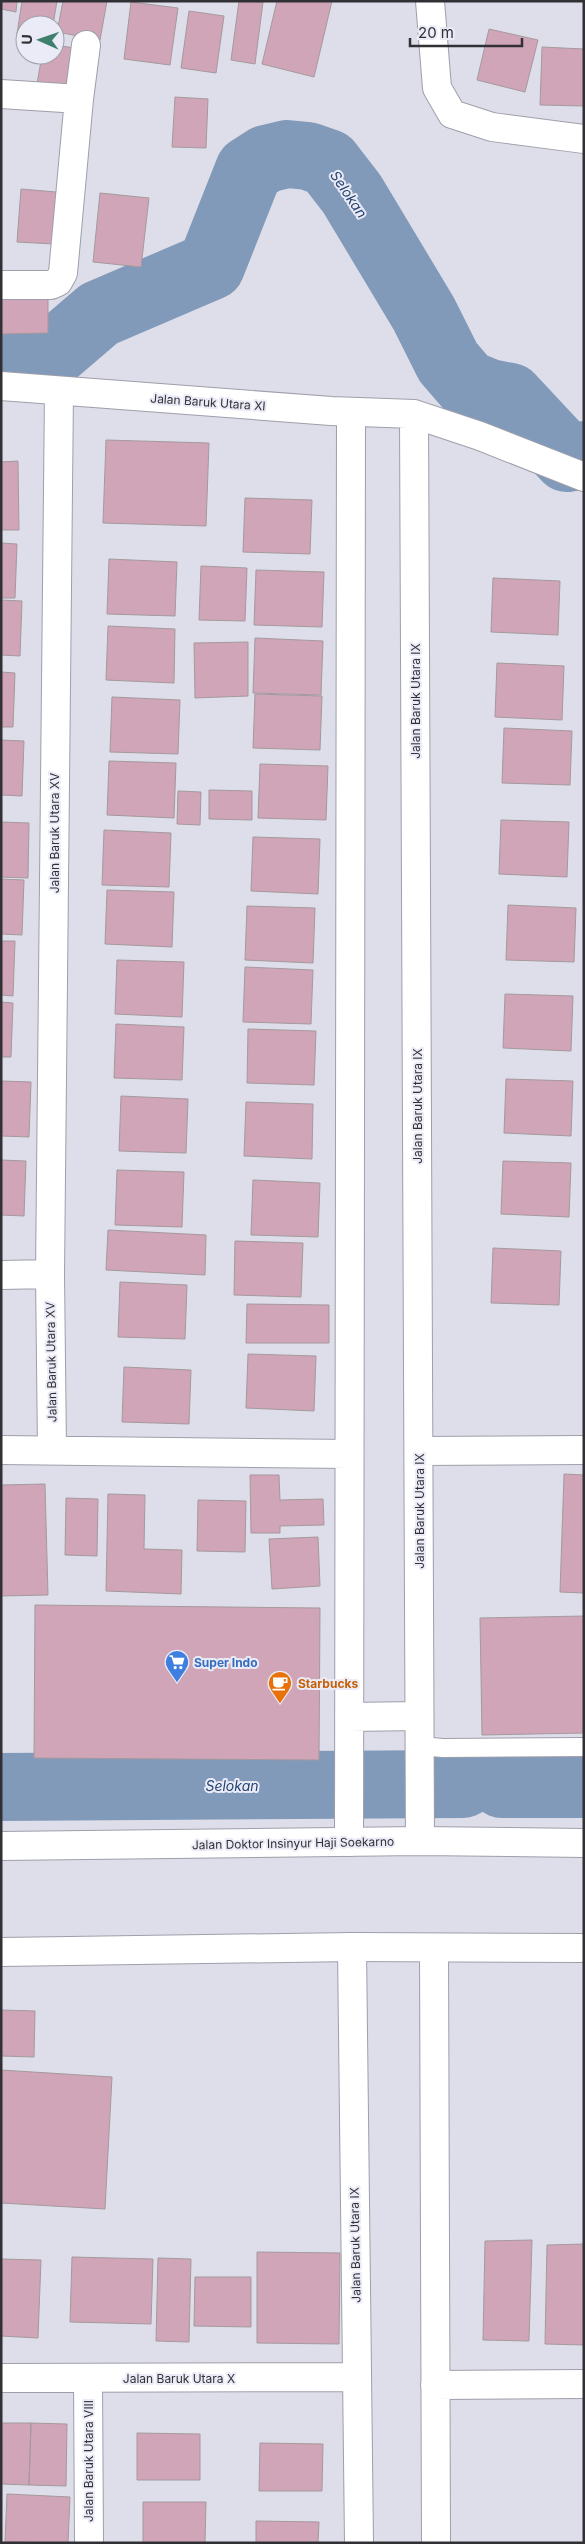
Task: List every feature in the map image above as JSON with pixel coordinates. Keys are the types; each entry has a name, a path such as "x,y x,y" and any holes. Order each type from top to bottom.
{"street":[{"path":"430,1 437,88 452,114 492,127 584,139"},
{"path":"1,285 51,285 58,282 63,273 79,99 86,45"},
{"path":"1,94 79,99"},
{"name":"Jalan Baruk Utara XI","path":"1,386 351,412 414,414"},
{"name":"Jalan Baruk Utara XV","path":"52,1450 50,1274 59,391"},
{"path":"349,1842 351,412"},
{"path":"414,414 480,436 584,477"},
{"name":"Jalan Baruk Utara IX","path":"414,414 420,1841"},
{"path":"1,1275 50,1274"},
{"path":"1,1450 349,1454"},
{"path":"419,1451 584,1450"},
{"path":"349,1717 420,1716"},
{"name":"Jalan Doktor Insinyur Haji Soekarno","path":"1,1846 420,1841 584,1843"},
{"path":"1,1952 352,1947 584,1948"},
{"name":"Jalan Baruk Utara IX","path":"352,1947 359,2543"},
{"path":"434,1948 436,2543"},
{"name":"Jalan Baruk Utara X","path":"1,2378 357,2377"},
{"name":"Jalan Baruk Utara VIII","path":"88,2378 89,2543"},
{"path":"435,2385 584,2384"}],"lane":[{"path":"419,1756 443,1748 584,1747"}],"building":[{"path":"1,1 17,1 16,12 1,9"},
{"path":"22,1 57,1 55,15 20,15"},
{"path":"63,1 107,1 100,40 65,33 65,15 60,15"},
{"path":"239,1 263,2 255,64 231,60"},
{"path":"277,1 332,1 314,77 262,64"},
{"path":"131,2 178,8 170,65 124,59"},
{"path":"189,11 224,16 216,73 181,68"},
{"path":"489,29 538,40 525,92 477,80"},
{"path":"65,47 81,49 73,96 36,90 40,65 65,65"},
{"path":"542,47 584,49 584,106 540,105"},
{"path":"175,97 208,99 206,148 172,147"},
{"path":"21,189 56,192 53,244 17,242"},
{"path":"100,193 149,198 141,267 93,262"},
{"path":"1,290 48,290 48,333 1,334"},
{"path":"106,440 209,443 206,526 103,523"},
{"path":"18,461 19,530 1,530 1,462"},
{"path":"245,498 312,500 310,554 243,552"},
{"path":"1,543 17,544 15,598 1,598"},
{"path":"109,559 177,562 175,616 107,614"},
{"path":"201,566 247,568 245,621 199,620"},
{"path":"256,570 324,572 322,627 254,625"},
{"path":"493,578 560,581 558,635 491,632"},
{"path":"1,600 22,601 20,656 1,655"},
{"path":"108,626 175,629 174,683 106,680"},
{"path":"255,638 323,641 321,695 253,693"},
{"path":"248,642 248,696 195,698 194,643"},
{"path":"497,663 564,666 562,720 495,717"},
{"path":"1,672 15,673 13,727 1,727"},
{"path":"255,694 322,696 320,750 253,748"},
{"path":"112,697 180,700 178,754 110,752"},
{"path":"504,728 572,731 570,785 502,783"},
{"path":"1,740 24,741 22,796 1,795"},
{"path":"109,761 176,763 174,818 107,815"},
{"path":"260,764 328,766 326,820 258,818"},
{"path":"209,790 252,791 252,820 209,819"},
{"path":"178,791 201,792 200,825 177,824"},
{"path":"501,820 569,822 567,877 499,874"},
{"path":"1,822 29,823 28,878 1,877"},
{"path":"104,830 171,833 169,887 102,885"},
{"path":"253,837 320,839 318,894 251,891"},
{"path":"1,879 24,880 22,935 1,934"},
{"path":"107,890 174,892 172,947 105,944"},
{"path":"508,905 576,908 574,962 506,960"},
{"path":"247,906 315,908 313,963 245,960"},
{"path":"1,941 15,941 13,996 1,995"},
{"path":"117,960 184,962 182,1017 115,1014"},
{"path":"245,967 313,970 311,1024 243,1022"},
{"path":"505,994 573,996 571,1051 503,1048"},
{"path":"1,1002 13,1003 11,1057 1,1057"},
{"path":"116,1024 184,1027 182,1080 114,1078"},
{"path":"248,1029 316,1031 314,1085 247,1083"},
{"path":"506,1079 573,1081 571,1136 504,1133"},
{"path":"1,1081 31,1082 29,1137 1,1136"},
{"path":"121,1096 188,1099 186,1153 119,1151"},
{"path":"246,1102 313,1104 312,1159 244,1156"},
{"path":"1,1160 26,1161 24,1216 1,1215"},
{"path":"503,1161 571,1163 569,1217 501,1214"},
{"path":"117,1170 184,1172 182,1227 115,1225"},
{"path":"253,1180 320,1183 318,1237 251,1235"},
{"path":"108,1230 206,1235 205,1275 106,1270"},
{"path":"235,1241 303,1243 301,1297 234,1295"},
{"path":"493,1248 561,1251 559,1305 491,1303"},
{"path":"120,1282 187,1285 185,1339 118,1337"},
{"path":"247,1304 329,1305 329,1343 246,1343"},
{"path":"248,1354 316,1356 314,1411 246,1408"},
{"path":"124,1367 191,1370 189,1424 122,1422"},
{"path":"564,1474 584,1475 584,1593 560,1592"},
{"path":"250,1475 279,1475 280,1500 323,1499 324,1525 280,1526 280,1533 251,1533"},
{"path":"45,1484 48,1595 1,1596 1,1485"},
{"path":"108,1494 145,1495 144,1549 182,1550 181,1594 106,1591"},
{"path":"66,1498 98,1499 97,1556 65,1555"},
{"path":"198,1500 246,1501 245,1552 197,1551"},
{"path":"318,1537 320,1586 272,1589 269,1539"},
{"name":"Super Indo","path":"35,1605 320,1608 319,1760 34,1758"},
{"path":"584,1616 584,1733 482,1735 480,1618"},
{"path":"1,2010 35,2011 34,2057 1,2056"},
{"path":"1,2070 112,2077 105,2209 1,2203"},
{"path":"532,2240 529,2341 483,2340 485,2241"},
{"path":"584,2244 584,2345 545,2344 547,2245"},
{"path":"257,2252 340,2253 339,2344 257,2343"},
{"path":"72,2257 153,2259 151,2324 70,2322"},
{"path":"158,2258 191,2259 189,2342 156,2341"},
{"path":"1,2259 41,2260 38,2338 1,2336"},
{"path":"195,2277 251,2277 251,2327 194,2326"},
{"path":"1,2423 31,2423 29,2485 1,2484"},
{"path":"31,2423 67,2424 66,2486 29,2485"},
{"path":"137,2433 200,2434 200,2480 137,2480"},
{"path":"260,2443 323,2444 322,2491 259,2491"},
{"path":"7,2494 70,2497 68,2543 5,2542"},
{"path":"143,2502 206,2502 205,2543 143,2543"},
{"path":"256,2521 319,2522 318,2543 256,2543"}],"waterway":[{"name":"Selokan","path":"1,358 27,362 50,356 99,314 211,266 249,170 266,159 287,154 308,156 328,163 352,194 424,314 448,362 467,384 489,393 510,397 567,458 584,455"},
{"name":"Selokan","path":"1,1787 463,1784"},
{"name":"Selokan","path":"502,1784 584,1784"}],"place":[{"name":"Super Indo","path":"177,1683"},
{"name":"Starbucks","path":"280,1704"}]}
